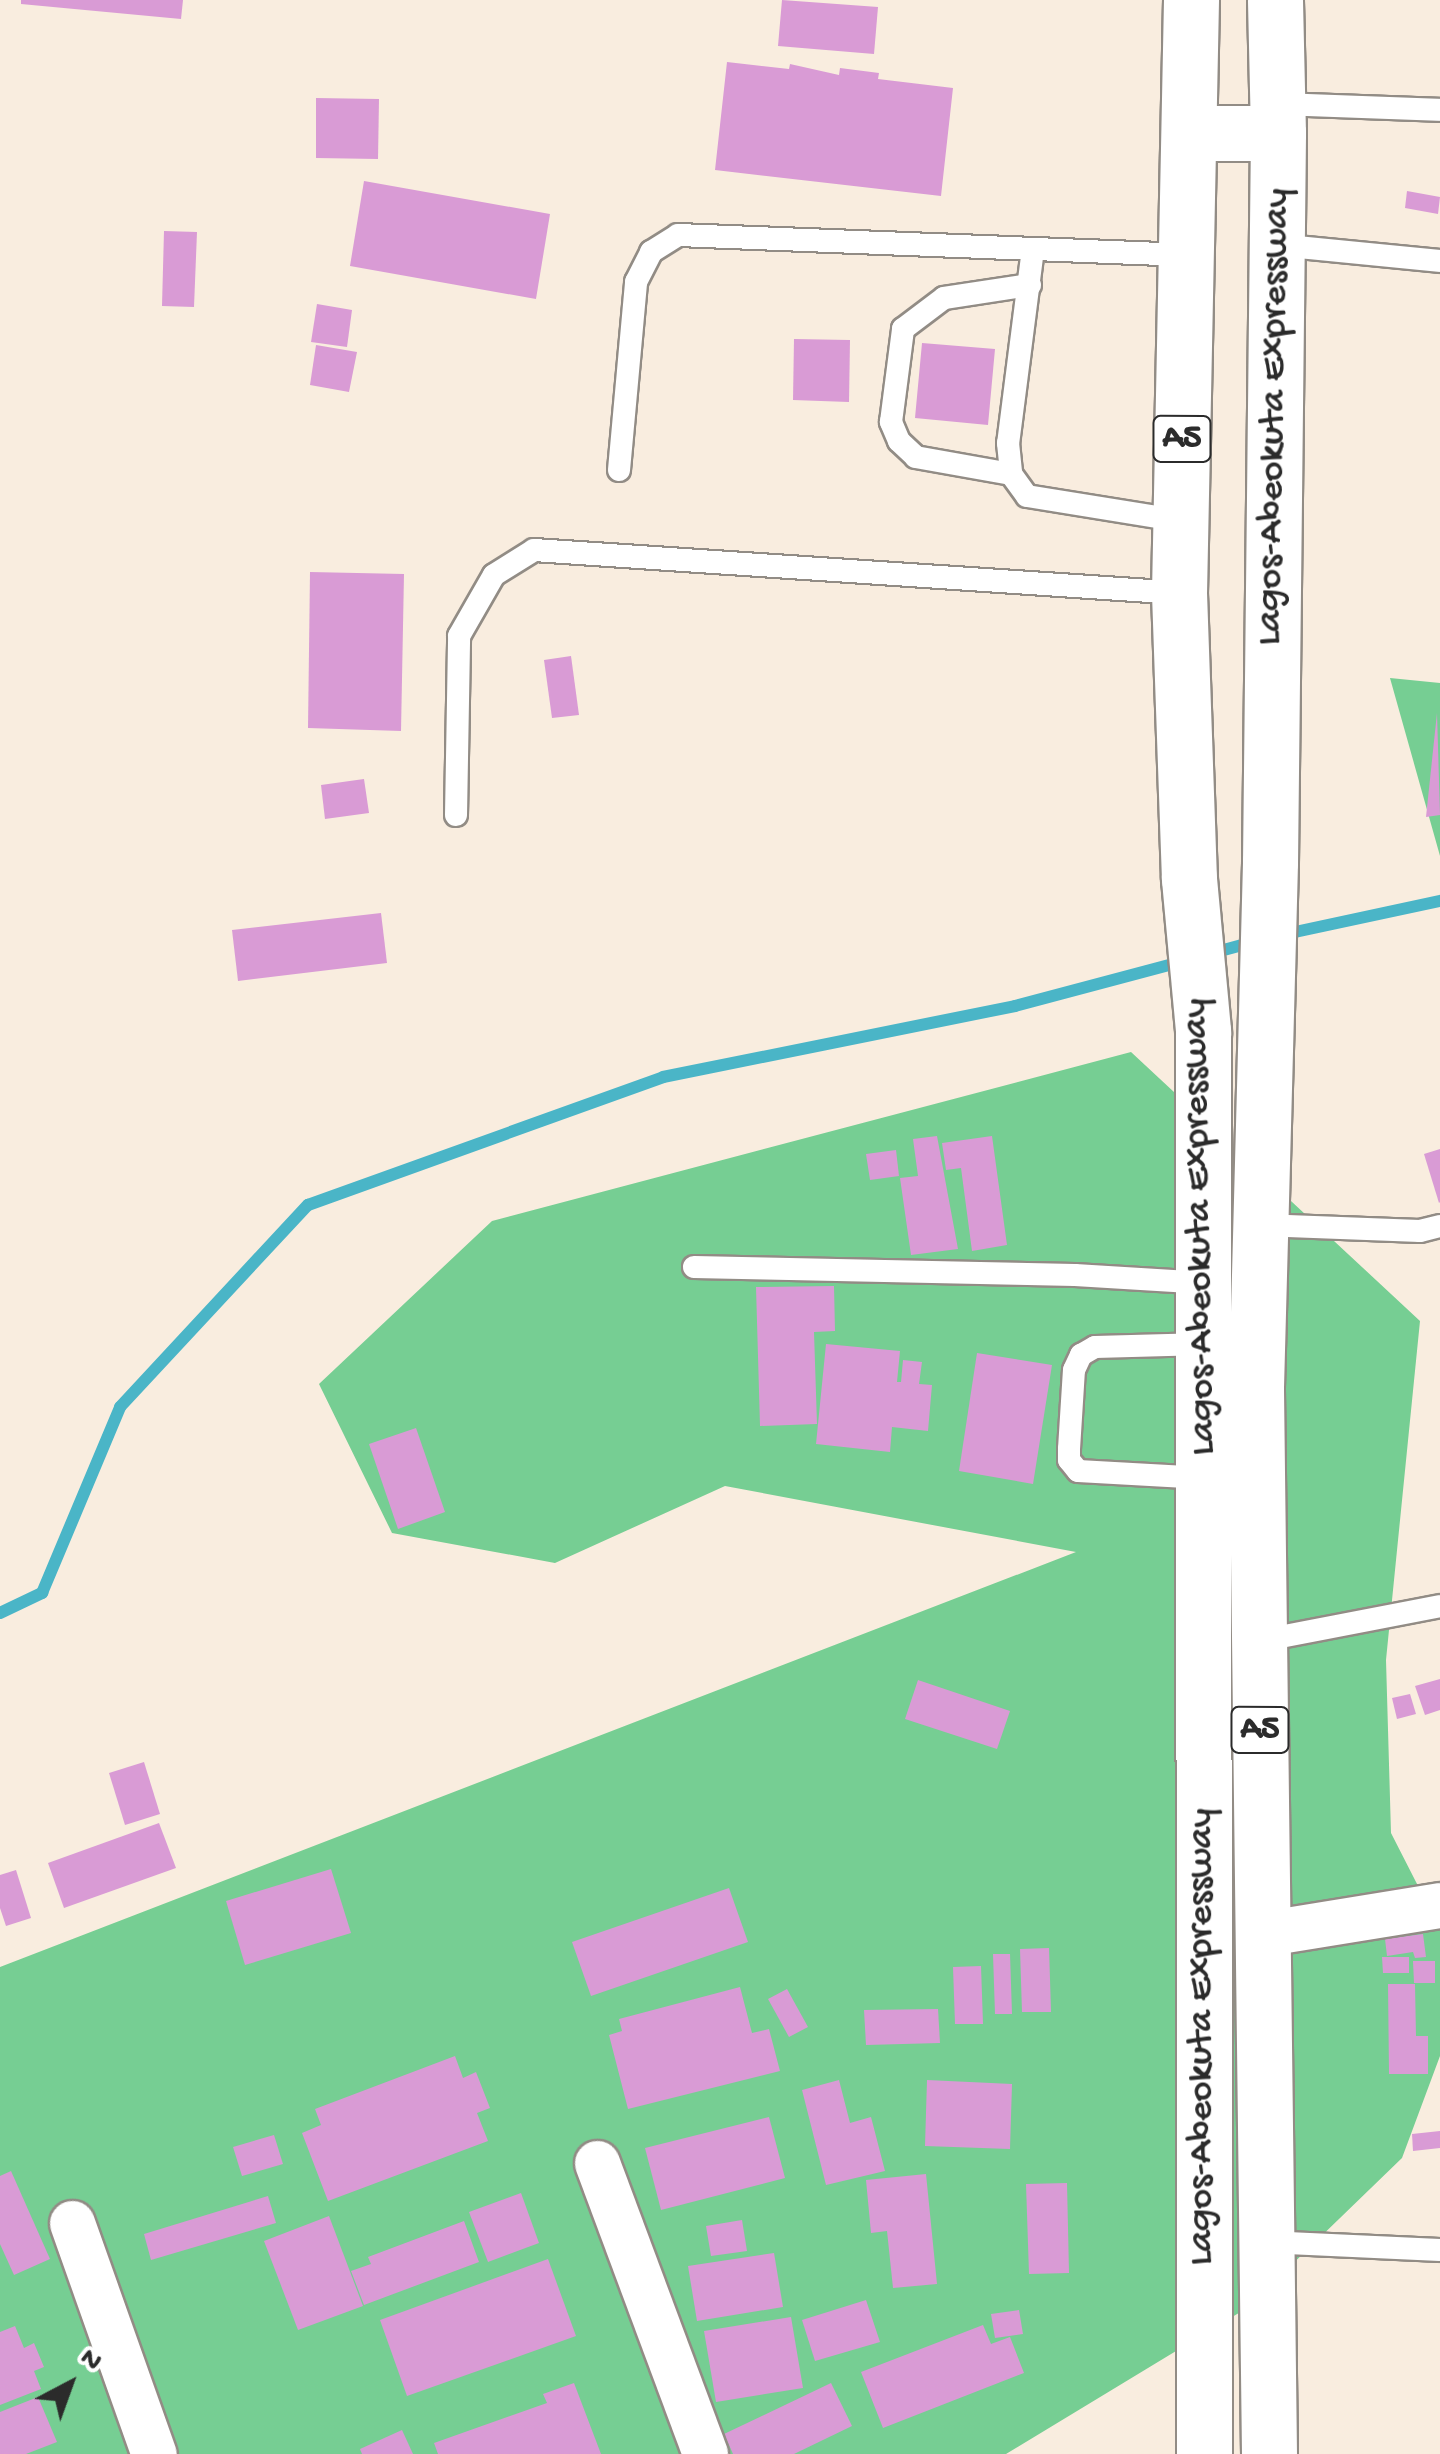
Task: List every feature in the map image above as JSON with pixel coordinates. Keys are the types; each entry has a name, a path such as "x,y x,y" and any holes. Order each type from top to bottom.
{"highway":[{"name":"Lagos-Abeokuta Expressway","path":"1191,0 1179,593 1189,879 1203,1031 1204,2454"},
{"name":"Lagos-Abeokuta Expressway","path":"1268,2454 1256,1387 1270,862 1278,118 1275,0"},
{"path":"1190,133 1278,118"}],"street":[{"path":"1262,1934 1440,1905"},
{"path":"597,2163 705,2454"},
{"path":"72,2223 154,2454"}],"lane":[{"path":"1278,118 1440,110"},
{"path":"619,470 636,282 651,252 678,234 1186,255"},
{"path":"1277,245 1440,261"},
{"path":"1033,249 1008,443 1011,474 1027,496 1180,521"},
{"path":"1011,474 916,457 899,442 891,422 903,330 944,298 1030,285"},
{"path":"456,815 459,636 494,575 534,550 1179,593"},
{"path":"1262,1225 1420,1231 1440,1226"},
{"path":"694,1267 1075,1275 1206,1284"},
{"path":"1204,1478 1078,1471 1069,1460 1069,1449 1074,1370 1082,1355 1095,1346 1205,1344"},
{"path":"1259,1641 1440,1606"},
{"path":"1266,2242 1440,2250"}],"green space":[{"path":"1390,678 1440,683 1440,856"},
{"path":"1131,1052 1420,1321 1386,1660 1391,1833 1440,1929 1440,2056 1402,2158 1247,2308 1006,2454 0,2454 0,1967 1076,1552 725,1486 555,1563 392,1533 319,1384 492,1221"}],"building":[{"path":"21,0 183,0 181,19 21,4"},
{"path":"782,0 878,7 874,54 778,46"},
{"path":"727,62 789,69 790,64 839,75 840,68 879,73 878,79 953,88 941,196 715,170"},
{"path":"316,98 379,99 378,159 316,158"},
{"path":"364,181 550,214 536,299 350,266"},
{"path":"1407,191 1440,197 1438,214 1405,208"},
{"path":"164,231 197,232 194,307 162,306"},
{"path":"317,304 352,310 347,347 311,342"},
{"path":"794,339 850,340 849,402 793,400"},
{"path":"922,343 995,349 988,425 915,418"},
{"path":"316,345 357,352 349,392 310,385"},
{"path":"310,572 404,574 401,731 308,728"},
{"path":"571,656 579,715 552,718 544,660"},
{"path":"1437,713 1440,815 1426,817"},
{"path":"364,779 369,813 325,819 321,785"},
{"path":"381,913 387,963 238,981 232,930"},
{"path":"937,1136 958,1249 911,1255 900,1178 918,1176 913,1139"},
{"path":"992,1136 1007,1245 972,1251 961,1168 946,1170 942,1143"},
{"path":"1440,1149 1440,1202 1439,1203 1424,1154"},
{"path":"896,1150 899,1176 870,1180 866,1154"},
{"path":"834,1286 835,1331 814,1332 817,1424 760,1426 756,1287"},
{"path":"826,1344 900,1351 897,1382 901,1382 903,1360 922,1362 919,1384 932,1385 928,1431 892,1427 890,1452 816,1444"},
{"path":"977,1353 1052,1365 1033,1484 959,1471"},
{"path":"416,1428 445,1512 398,1529 369,1444"},
{"path":"1440,1679 1440,1710 1425,1715 1415,1686"},
{"path":"918,1680 1010,1711 997,1749 905,1719"},
{"path":"1410,1694 1416,1714 1397,1719 1392,1698"},
{"path":"144,1762 160,1814 125,1825 109,1773"},
{"path":"159,1823 176,1868 64,1908 48,1863"},
{"path":"331,1869 351,1933 245,1965 226,1901"},
{"path":"16,1870 31,1918 6,1926 0,1908 0,1875"},
{"path":"729,1888 748,1942 591,1996 572,1942"},
{"path":"1423,1934 1426,1957 1415,1958 1413,1952 1387,1956 1385,1939"},
{"path":"1049,1948 1051,2012 1022,2012 1020,1949"},
{"path":"993,1954 1010,1954 1012,2014 995,2014"},
{"path":"1382,1957 1409,1957 1409,1973 1383,1973"},
{"path":"1413,1961 1435,1961 1435,1983 1414,1983"},
{"path":"981,1966 983,2024 955,2024 953,1967"},
{"path":"1388,1984 1415,1984 1416,2036 1428,2036 1428,2074 1389,2074"},
{"path":"740,1987 752,2033 769,2029 780,2071 628,2109 609,2035 622,2031 619,2019"},
{"path":"787,1989 808,2027 789,2037 768,1999"},
{"path":"938,2009 940,2043 866,2045 864,2010"},
{"path":"455,2056 463,2078 476,2072 490,2108 477,2113 488,2141 328,2201 302,2133 321,2125 315,2109"},
{"path":"839,2080 850,2123 871,2117 885,2171 826,2185 802,2090"},
{"path":"927,2080 1012,2084 1010,2149 925,2146"},
{"path":"769,2117 785,2178 661,2210 645,2148"},
{"path":"1440,2131 1440,2148 1413,2151 1412,2134"},
{"path":"274,2135 283,2164 242,2176 233,2147"},
{"path":"11,2171 50,2259 14,2275 0,2244 0,2176"},
{"path":"926,2174 937,2284 893,2288 887,2231 871,2233 866,2180"},
{"path":"1067,2183 1069,2273 1029,2274 1026,2184"},
{"path":"521,2193 539,2243 488,2262 469,2212"},
{"path":"268,2196 276,2223 151,2260 144,2234"},
{"path":"329,2216 363,2306 298,2330 264,2241"},
{"path":"742,2220 747,2251 711,2256 706,2226"},
{"path":"464,2221 479,2262 364,2305 351,2271 371,2264 368,2257"},
{"path":"774,2253 783,2307 697,2321 688,2266"},
{"path":"548,2259 576,2336 407,2396 380,2320"},
{"path":"866,2300 880,2342 815,2361 802,2320"},
{"path":"1019,2310 1023,2334 995,2338 991,2314"},
{"path":"791,2317 803,2388 716,2402 704,2331"},
{"path":"983,2325 991,2344 1010,2337 1024,2373 883,2428 861,2372"},
{"path":"15,2326 24,2348 34,2343 44,2367 34,2371 41,2389 0,2405 0,2332"},
{"path":"574,2383 601,2454 438,2454 434,2443 547,2403 543,2394"},
{"path":"831,2383 852,2426 794,2454 733,2454 724,2434"},
{"path":"38,2397 57,2442 26,2454 0,2454 0,2412"},
{"path":"402,2430 413,2454 362,2454 360,2449"}],"waterway":[{"path":"1281,935 1440,901"},
{"path":"1209,954 1257,941"},
{"path":"0,1613 42,1593 120,1407 308,1205 663,1077 1015,1006 1184,961"}]}
